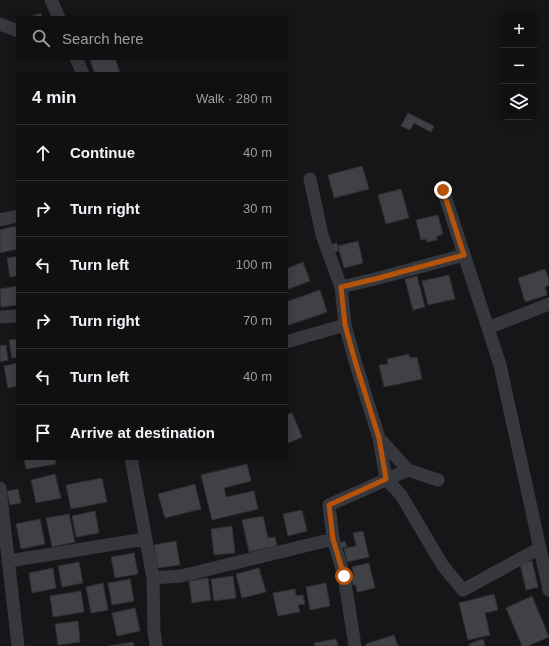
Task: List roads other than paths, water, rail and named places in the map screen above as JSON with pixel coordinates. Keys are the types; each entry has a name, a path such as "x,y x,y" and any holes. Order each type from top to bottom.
{"street":[{"path":"52,0 58,16"},
{"path":"0,24 16,30"},
{"path":"77,60 82,72"},
{"path":"310,179 322,236 341,287 345,325 379,438 386,479 401,495 443,566 463,590 540,548"},
{"path":"443,190 500,365 549,590"},
{"path":"0,220 16,216"},
{"path":"341,287 464,255"},
{"path":"488,328 549,304"},
{"path":"0,317 16,316"},
{"path":"288,341 345,325"},
{"path":"379,438 408,470 438,480"},
{"path":"131,460 153,578 154,631 156,646"},
{"path":"354,646 344,576 333,539 329,505 408,470"},
{"path":"0,488 18,646"},
{"path":"9,561 145,538"},
{"path":"153,578 181,576 333,539"}]}
